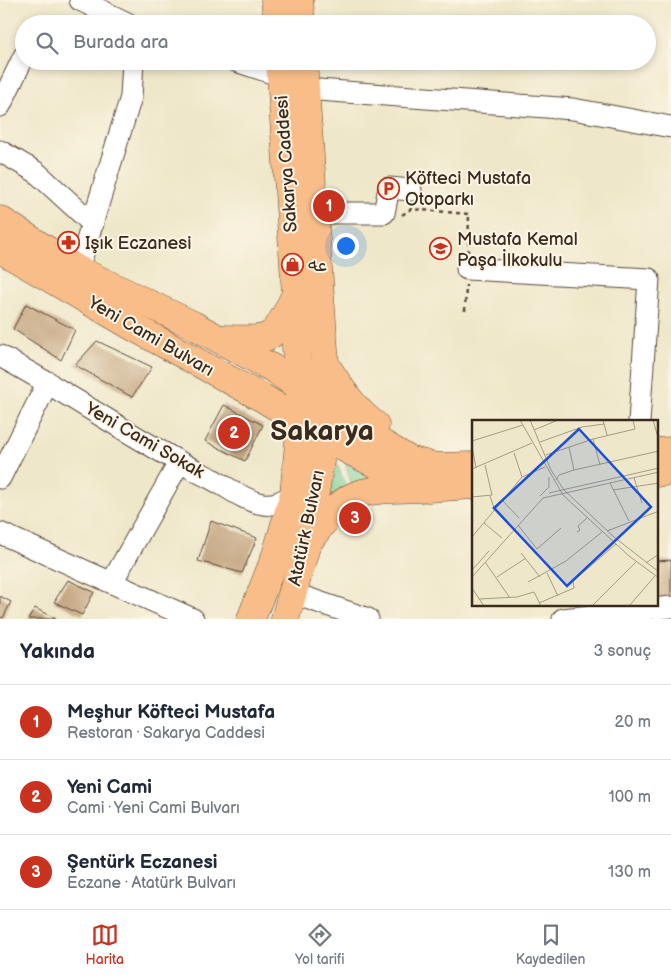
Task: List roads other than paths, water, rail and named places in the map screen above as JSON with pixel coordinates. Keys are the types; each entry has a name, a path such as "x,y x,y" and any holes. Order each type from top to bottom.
{"main road":[{"path":"275,0 277,15"},
{"path":"299,0 300,15"},
{"name":"Sakarya Caddesi","path":"280,70 296,294 296,347 299,386 308,435"},
{"name":"Sakarya Caddesi","path":"304,70 325,364 325,405 308,435"},
{"name":"Yeni Cami Bulvarı","path":"0,220 78,270 220,339 274,369 369,436 409,460 436,467 472,472"},
{"name":"Yeni Cami Bulvarı","path":"0,249 275,406 308,435 428,488"},
{"path":"220,339 262,339 272,335 279,329 296,294"},
{"path":"325,364 340,387 374,424 408,444 472,472"},
{"name":"Atatürk Bulvarı","path":"250,619 276,556 294,494 308,435"},
{"name":"Atatürk Bulvarı","path":"288,606 307,543 308,435"},
{"path":"658,452 671,451"},
{"path":"658,472 671,471"},
{"path":"307,543 324,520 344,500 353,495 371,490 428,488 472,472"}],"street":[{"path":"80,0 111,15"},
{"path":"0,106 17,70"},
{"path":"78,270 131,97 132,70"},
{"path":"305,89 574,109 671,127"},
{"path":"0,151 36,172 93,224"},
{"path":"315,214 384,213 389,188 411,190"},
{"path":"467,269 649,279 639,420"},
{"name":"Yeni Cami Sokak","path":"0,356 48,382 179,463 262,504 282,502 294,494"},
{"path":"0,478 48,382"},
{"path":"112,582 179,463"},
{"path":"0,533 194,619"},
{"path":"288,606 368,619"},
{"path":"563,619 604,610 671,607"}],"place":[{"name":"Köfteci Mustafa Otoparkı","path":"389,188"},
{"name":"Meşhur Köfteci Mustafa","path":"329,206"},
{"name":"Işık Eczanesi","path":"69,243"},
{"name":"Mustafa Kemal Paşa İlkokulu","path":"441,249"},
{"name":"عه","path":"292,265"},
{"name":"Yeni Cami","path":"234,433"},
{"name":"Şentürk Eczanesi","path":"355,518"}],"district":[{"name":"Sakarya","path":"322,430"}]}
